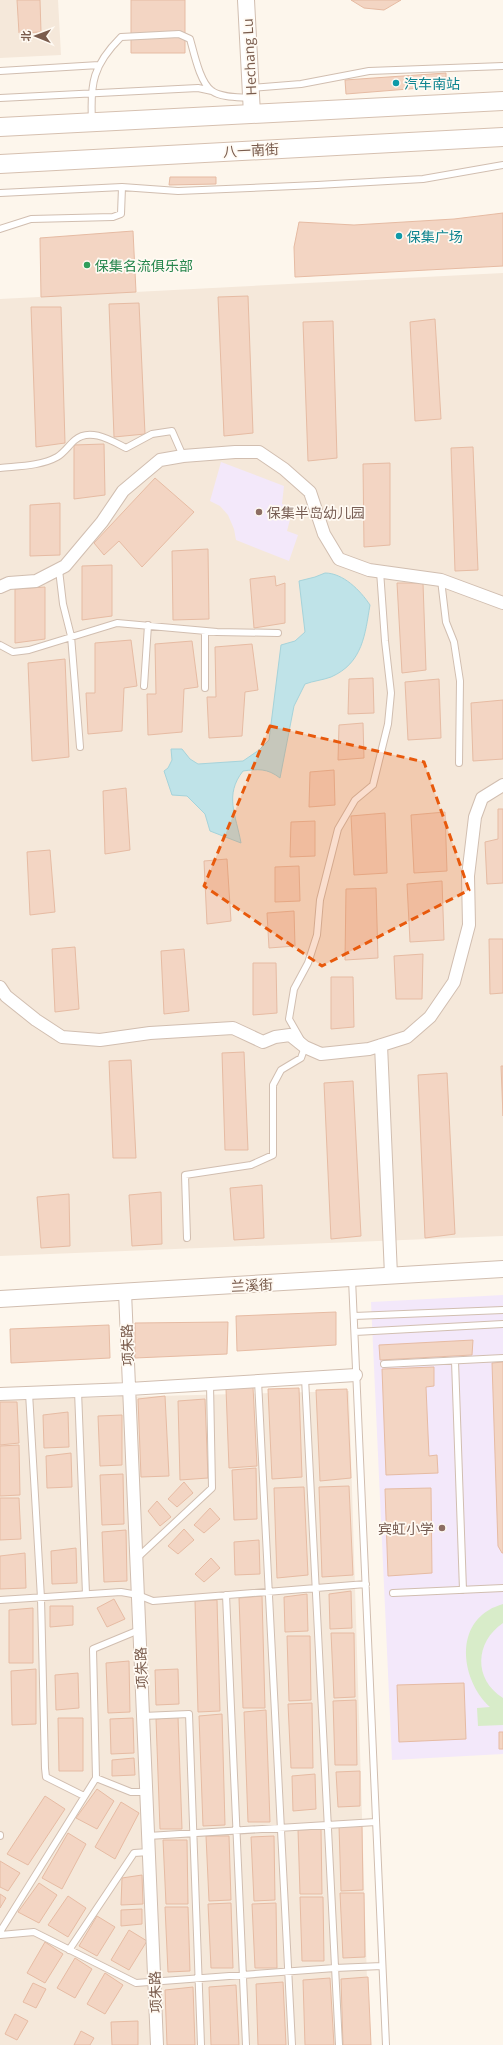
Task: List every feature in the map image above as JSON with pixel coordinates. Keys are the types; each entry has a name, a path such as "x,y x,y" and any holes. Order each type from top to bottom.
{"main road":[{"path":"0,127 92,122 251,100 503,101"},
{"name":"八一南街","path":"0,164 503,137"}],"street":[{"name":"Hechang Lu","path":"246,0 251,100"},
{"path":"0,587 9,583 36,581 65,566 102,522 123,491 160,460 183,456 235,452 259,452 284,468 310,492 324,534 339,559 369,570 441,580 502,602"},
{"path":"0,987 6,996 36,1020 62,1037 100,1040 150,1033 233,1028 263,1042 275,1037 290,1036 305,1047 321,1054 369,1049 407,1037 430,1017 454,982 469,925 468,876 475,817 482,798 503,785"},
{"path":"381,1045 392,1275"},
{"name":"兰溪街","path":"0,1299 503,1269"},
{"name":"项朱路","path":"125,1292 157,2045"},
{"path":"0,1394 129,1389 356,1375"}],"lane":[{"path":"92,122 90,94 99,66 106,52 121,37 179,34 190,39 202,78 212,91"},
{"path":"0,71 99,66"},
{"path":"0,98 198,88 251,100 301,84 368,71 503,66"},
{"path":"0,193 122,187 178,191 415,179 503,165"},
{"path":"0,229 31,219 113,217 121,214 122,187"},
{"path":"0,468 31,465 57,457 77,438 88,434 102,437 126,448 152,434 172,431 183,456"},
{"path":"59,570 63,604 70,636 80,747"},
{"path":"187,1238 184,1175 251,1165 273,1155 273,1086 281,1070 301,1058 305,1047 289,1019 294,989 308,963 318,935 320,900 338,829 355,800 373,785 388,724 391,693 385,641 380,571"},
{"path":"441,580 446,622 454,642 460,681 459,763"},
{"path":"0,645 13,652 29,650 70,636 117,624 278,633"},
{"path":"144,686 148,625"},
{"path":"205,630 205,688"},
{"path":"352,1279 386,2045"},
{"path":"354,1316 503,1310"},
{"path":"355,1332 503,1324"},
{"path":"384,1364 503,1358"},
{"path":"455,1361 463,1590"},
{"path":"305,1378 339,2045"},
{"path":"258,1381 292,2045"},
{"path":"137,1558 212,1488 210,1384"},
{"path":"78,1391 86,1594"},
{"path":"29,1393 41,1598 46,1777 84,1796"},
{"path":"0,1600 121,1592 138,1595 153,1601 366,1584"},
{"path":"393,1594 503,1588"},
{"path":"226,1595 246,2045"},
{"path":"0,1933 96,1778 93,1648 139,1630"},
{"path":"143,1716 189,1714 201,2045"},
{"path":"96,1778 130,1792 146,1792"},
{"path":"148,1836 376,1822"},
{"path":"69,1950 134,1853 149,1852"},
{"path":"0,1933 34,1932 136,1983 335,1968 382,1966"}],"highlighted area":[{"path":"270,726 424,762 469,890 322,966 204,886"}],"shaded area":[{"path":"0,0 58,0 61,55 0,58"},
{"path":"503,273 503,1236 0,1256 0,299"},
{"name":"保集半岛幼儿园","path":"221,462 284,486 282,504 293,508 287,531 298,535 289,561 236,540 234,529 228,515 220,506 210,501"},
{"name":"宾虹小学","path":"503,1295 503,1754 392,1760 371,1302"},
{"path":"349,1391 369,2045 0,2045 0,1400"}],"green space":[{"path":"503,1604 503,1623 487,1640 481,1660 482,1671 486,1681 493,1690 503,1698 503,1725 478,1726 477,1708 490,1707 481,1697 469,1672 466,1658 467,1644 470,1631 478,1619 494,1607"}],"water":[{"path":"325,573 345,579 356,588 370,605 361,647 350,664 342,671 331,677 305,684 294,706 280,778 271,772 253,770 243,771 237,780 234,788 233,806 241,843 210,831 205,814 187,796 172,795 164,771 168,768 172,760 171,749 182,749 190,759 198,764 243,761 259,750 269,740 281,645 295,641 305,632 299,581"}],"building":[{"path":"17,0 40,0 41,32 19,33"},
{"path":"131,0 185,0 185,53 131,53"},
{"path":"351,0 401,0 384,10 364,8"},
{"name":"汽车南站","path":"446,73 446,86 346,94 345,80"},
{"path":"170,177 216,177 216,184 169,185"},
{"name":"保集广场","path":"503,213 503,266 295,277 294,247 299,222 354,225 454,219"},
{"name":"保集名流俱乐部","path":"133,231 136,292 41,297 40,238"},
{"path":"248,296 253,433 224,436 218,297"},
{"path":"139,303 145,434 114,437 109,304"},
{"path":"31,307 61,307 65,443 36,447"},
{"path":"435,319 441,419 415,421 410,322"},
{"path":"333,321 337,458 308,461 303,322"},
{"path":"104,444 105,495 74,499 74,445"},
{"path":"473,447 478,570 455,571 451,448"},
{"path":"390,463 390,545 364,547 363,464"},
{"path":"155,478 194,512 142,567 119,541 104,555 94,543"},
{"path":"60,503 60,555 30,556 30,505"},
{"path":"208,549 209,619 173,620 172,551"},
{"path":"112,565 112,616 82,620 82,566"},
{"path":"275,576 276,586 285,583 285,623 254,628 250,579"},
{"path":"397,583 423,583 426,670 402,673"},
{"path":"45,587 45,639 15,643 15,589"},
{"path":"131,640 137,686 124,688 122,731 88,734 86,693 95,693 95,643"},
{"path":"192,641 198,687 184,689 182,732 148,735 147,694 156,694 155,644"},
{"path":"252,644 258,690 245,692 242,736 209,738 207,697 216,697 215,647"},
{"path":"65,659 69,757 32,761 28,663"},
{"path":"373,678 374,713 348,714 349,679"},
{"path":"439,679 441,738 408,740 405,682"},
{"path":"503,700 503,759 473,761 471,703"},
{"path":"363,723 364,758 338,760 339,725"},
{"path":"334,770 335,805 309,807 310,772"},
{"path":"126,788 130,850 105,854 103,791"},
{"path":"498,809 503,809 503,883 487,884 485,842 498,839"},
{"path":"445,812 447,871 414,873 411,815"},
{"path":"385,813 387,873 354,875 351,816"},
{"path":"315,821 315,856 290,857 291,822"},
{"path":"50,850 55,912 30,915 27,852"},
{"path":"227,859 231,921 207,924 204,861"},
{"path":"299,866 300,901 275,902 275,867"},
{"path":"442,881 444,940 410,942 407,884"},
{"path":"376,888 378,958 345,960 346,889"},
{"path":"294,911 295,946 269,948 267,913"},
{"path":"489,939 503,939 503,993 490,994"},
{"path":"75,947 79,1009 55,1012 52,949"},
{"path":"184,949 189,1011 164,1014 161,951"},
{"path":"423,954 422,999 396,999 394,956"},
{"path":"253,963 276,963 277,1013 253,1015"},
{"path":"331,977 353,977 354,1027 331,1029"},
{"path":"244,1052 248,1150 225,1150 222,1053"},
{"path":"131,1060 136,1158 113,1158 109,1061"},
{"path":"501,1066 503,1066 503,1116"},
{"path":"447,1073 455,1234 425,1238 418,1075"},
{"path":"353,1081 361,1236 331,1239 324,1083"},
{"path":"262,1185 264,1238 234,1240 230,1188"},
{"path":"161,1192 162,1244 132,1246 129,1195"},
{"path":"69,1194 70,1246 41,1248 37,1197"},
{"path":"336,1312 336,1345 237,1351 236,1316"},
{"path":"228,1322 227,1354 135,1358 135,1323"},
{"path":"109,1325 110,1358 11,1363 10,1329"},
{"path":"473,1340 472,1355 380,1360 379,1345"},
{"path":"503,1362 502,1553 498,1546 492,1363"},
{"path":"434,1367 434,1386 426,1387 429,1456 437,1455 438,1473 386,1475 382,1369"},
{"path":"253,1387 257,1466 229,1468 226,1389"},
{"path":"299,1388 302,1477 272,1479 268,1389"},
{"path":"347,1389 351,1478 320,1481 316,1390"},
{"path":"165,1396 169,1476 141,1477 138,1399"},
{"path":"205,1399 208,1478 180,1480 178,1401"},
{"path":"0,1402 17,1402 19,1443 0,1445"},
{"path":"68,1412 69,1447 44,1448 43,1415"},
{"path":"122,1415 122,1465 100,1466 98,1416"},
{"path":"19,1445 20,1495 0,1496 0,1446"},
{"path":"71,1453 72,1487 47,1488 46,1456"},
{"path":"256,1468 257,1519 234,1520 232,1470"},
{"path":"123,1474 124,1524 102,1525 100,1475"},
{"path":"184,1482 193,1493 177,1507 168,1499"},
{"path":"349,1486 353,1575 322,1577 319,1487"},
{"path":"304,1487 308,1575 277,1578 274,1488"},
{"path":"431,1488 432,1573 388,1576 385,1489"},
{"path":"0,1498 19,1498 21,1539 0,1540"},
{"path":"157,1501 171,1517 160,1526 148,1511"},
{"path":"210,1508 220,1519 204,1533 194,1525"},
{"path":"184,1529 194,1540 178,1554 168,1546"},
{"path":"126,1530 127,1581 104,1582 102,1532"},
{"path":"259,1540 260,1574 235,1575 234,1542"},
{"path":"76,1548 77,1583 52,1584 51,1551"},
{"path":"25,1553 26,1588 0,1589 0,1556"},
{"path":"211,1558 220,1568 204,1582 195,1574"},
{"path":"351,1591 352,1628 330,1629 329,1594"},
{"path":"307,1594 308,1631 285,1632 284,1597"},
{"path":"262,1596 265,1708 243,1708 239,1598"},
{"path":"114,1599 125,1619 107,1627 97,1608"},
{"path":"217,1600 220,1711 198,1712 195,1601"},
{"path":"50,1606 73,1606 73,1625 50,1627"},
{"path":"33,1608 33,1663 9,1663 9,1610"},
{"path":"331,1633 354,1633 355,1697 334,1698"},
{"path":"287,1636 310,1636 311,1700 289,1701"},
{"path":"129,1661 130,1712 108,1713 106,1663"},
{"path":"36,1669 36,1724 12,1725 11,1671"},
{"path":"178,1669 179,1704 156,1705 155,1670"},
{"path":"78,1673 79,1708 56,1710 55,1675"},
{"path":"464,1683 466,1739 399,1742 397,1685"},
{"path":"356,1700 357,1765 335,1765 333,1701"},
{"path":"312,1703 313,1768 291,1768 288,1704"},
{"path":"266,1710 270,1822 248,1822 244,1712"},
{"path":"222,1714 225,1825 203,1826 199,1716"},
{"path":"178,1717 182,1829 160,1829 156,1719"},
{"path":"58,1718 83,1718 83,1771 59,1771"},
{"path":"133,1718 134,1753 111,1754 110,1719"},
{"path":"499,1732 503,1732 503,1749 499,1749"},
{"path":"134,1758 135,1775 112,1776 112,1760"},
{"path":"360,1771 360,1806 338,1807 336,1772"},
{"path":"315,1774 316,1809 293,1811 292,1776"},
{"path":"97,1789 114,1801 97,1829 76,1818"},
{"path":"45,1796 65,1809 28,1865 7,1854"},
{"path":"121,1802 139,1813 115,1859 95,1847"},
{"path":"339,1826 362,1826 363,1890 341,1891"},
{"path":"321,1829 322,1894 300,1894 298,1830"},
{"path":"68,1833 86,1844 62,1889 42,1878"},
{"path":"206,1836 229,1836 231,1900 209,1901"},
{"path":"274,1836 275,1900 254,1901 251,1837"},
{"path":"163,1840 187,1840 188,1904 166,1904"},
{"path":"0,1861 20,1873 8,1891 0,1887"},
{"path":"142,1875 143,1904 121,1905 122,1878"},
{"path":"39,1883 57,1895 39,1923 18,1912"},
{"path":"340,1893 364,1893 365,1957 343,1958"},
{"path":"0,1894 6,1898 0,1908"},
{"path":"68,1896 86,1908 68,1937 48,1925"},
{"path":"300,1897 323,1897 324,1961 302,1961"},
{"path":"231,1903 233,1968 211,1968 208,1904"},
{"path":"276,1903 277,1968 255,1968 252,1904"},
{"path":"165,1907 188,1907 190,1971 168,1972"},
{"path":"142,1909 142,1924 121,1926 121,1910"},
{"path":"97,1916 115,1927 97,1956 79,1946"},
{"path":"129,1930 147,1941 129,1970 111,1960"},
{"path":"45,1942 63,1954 45,1983 27,1973"},
{"path":"75,1958 92,1969 75,1998 57,1988"},
{"path":"105,1973 123,1985 105,2014 87,2004"},
{"path":"368,1977 371,2045 343,2045 341,1979"},
{"path":"330,1978 334,2045 305,2045 303,1980"},
{"path":"283,1982 286,2045 258,2045 256,1984"},
{"path":"33,1983 46,1989 36,2008 23,2002"},
{"path":"236,1985 239,2045 211,2045 209,1987"},
{"path":"193,1987 195,2045 167,2045 165,1990"},
{"path":"15,2014 28,2021 17,2040 5,2034"},
{"path":"138,2021 138,2045 112,2045 111,2022"},
{"path":"81,2031 94,2038 90,2045 74,2045"}],"place":[{"name":"汽车南站","path":"396,83"},
{"name":"保集广场","path":"399,236"},
{"name":"保集名流俱乐部","path":"87,265"},
{"name":"保集半岛幼儿园","path":"259,512"},
{"name":"宾虹小学","path":"442,1528"}]}
